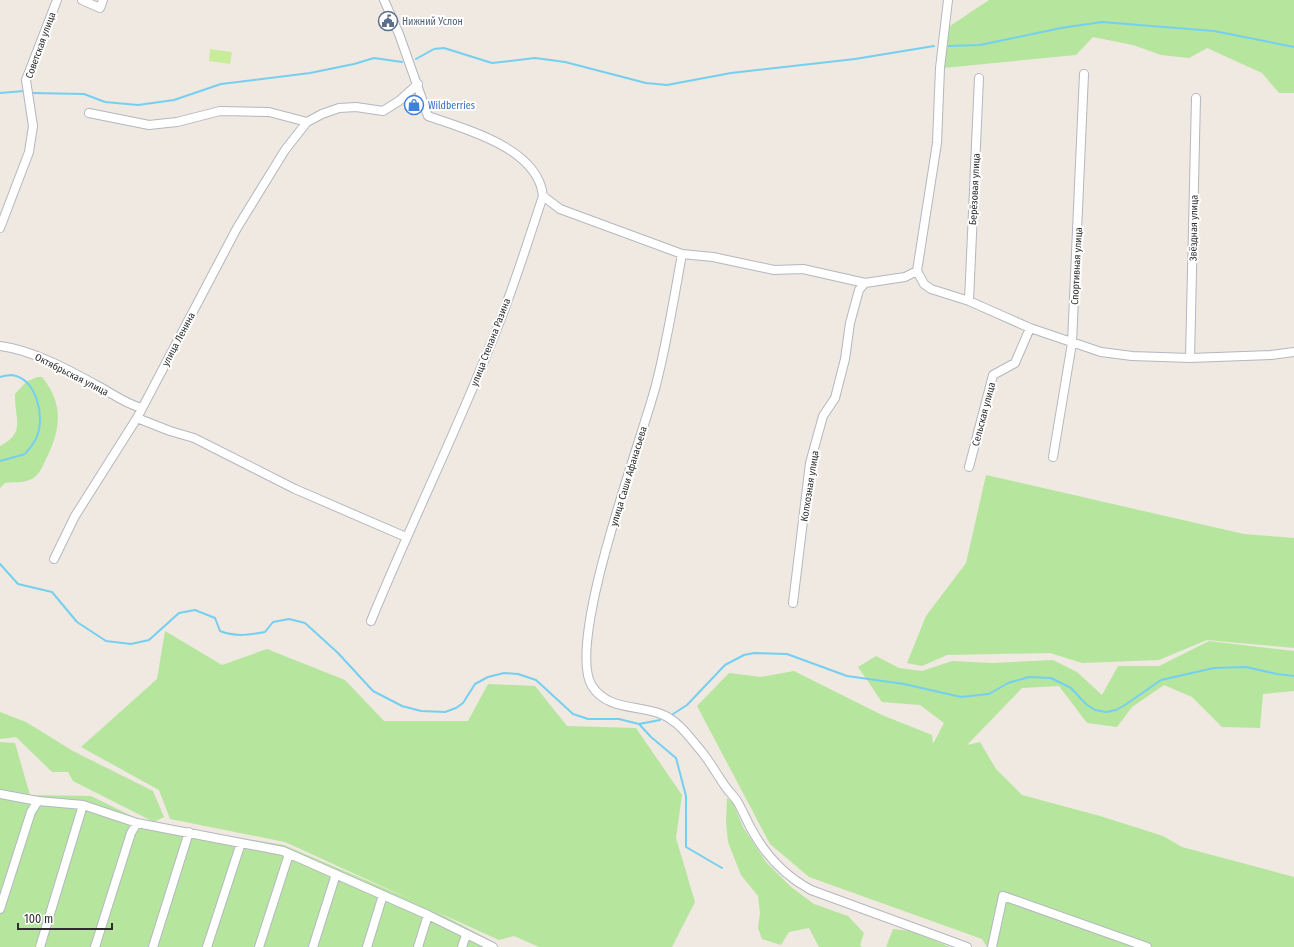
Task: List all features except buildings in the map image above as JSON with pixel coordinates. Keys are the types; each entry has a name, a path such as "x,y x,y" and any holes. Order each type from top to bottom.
{"street":[{"name":"Советская улица","path":"0,228 29,152 33,126 26,80 57,0"},
{"path":"82,0 100,8 103,0"},
{"path":"384,0 418,84 428,116 509,148 529,164 538,178 544,196 560,209 682,254 714,257 774,270 804,269 865,283 905,277 917,271"},
{"path":"948,0 940,68 937,143 917,271 920,278 932,289 969,301 1030,328 1101,352 1132,356 1190,358 1271,355 1294,352"},
{"name":"Спортивная улица","path":"1053,457 1072,343 1084,74"},
{"name":"Берёзовая улица","path":"969,301 980,78"},
{"path":"89,113 149,124 177,122 220,111 269,112 307,122 339,108 356,107 383,111 399,101 418,84"},
{"name":"Звёздная улица","path":"1190,358 1196,98"},
{"name":"улица Ленина","path":"54,559 75,516 137,418 237,228 286,150 307,122"},
{"name":"улица Степана Разина","path":"371,621 406,537 429,490 497,330 544,196"},
{"name":"улица Саши Афанасьева","path":"682,254 656,385 599,573 586,658 592,686 601,696 613,703 662,714 679,724 718,772 723,783 737,800 753,832 771,859 798,884 810,890 967,947"},
{"name":"Колхозная улица","path":"793,603 810,463 823,416 835,398 845,359 850,323 859,290 865,283"},
{"name":"Сельская улица","path":"969,468 993,375 1015,362 1030,328"},
{"name":"Октябрьская улица","path":"0,346 32,354 101,388 122,402 141,408"},
{"path":"137,418 170,431 194,438 295,489 406,537"},
{"path":"0,794 38,801 83,805 137,823 189,832 289,854 428,915 493,947"},
{"path":"0,909 31,812 38,801"},
{"path":"40,947 83,805"},
{"path":"95,947 131,833 137,823"},
{"path":"153,947 189,832"},
{"path":"207,947 241,843"},
{"path":"259,947 289,854"},
{"path":"313,947 336,874"},
{"path":"367,947 383,895"},
{"path":"992,947 1003,896 1147,947"},
{"path":"418,947 428,915"},
{"path":"462,947 466,935"}],"green space":[{"path":"989,0 1294,0 1294,93 1279,93 1262,73 1207,48 1189,58 1161,55 1133,45 1093,37 1076,55 943,68 950,26"},
{"path":"210,49 232,52 230,64 209,61"},
{"path":"37,377 42,377 49,387 57,407 58,417 55,437 39,473 32,479 5,483 0,488 0,446 14,435 17,424 15,394 26,382"},
{"path":"986,475 1244,534 1294,538 1294,648 1207,640 1159,660 1082,663 1050,653 947,655 922,666 907,663 926,616 966,563"},
{"path":"165,631 222,665 267,649 345,680 384,721 468,721 488,684 535,686 567,726 636,728 682,795 676,838 695,902 672,947 539,947 514,936 499,940 437,912 492,941 490,947 0,947 0,742 15,743 30,795 91,796 144,822 284,845 412,900 285,842 170,819 159,790 81,747 157,679"},
{"path":"1209,641 1294,651 1294,691 1263,694 1260,728 1222,727 1192,697 1164,685 1132,707 1117,727 1087,723 1059,686 1022,688 967,745 980,742 996,769 1022,795 1100,816 1163,836 1182,847 1294,877 1294,947 987,947 982,939 809,877 770,844 697,706 729,673 761,677 794,671 882,715 932,735 933,744 944,723 920,705 882,702 858,667 876,656 899,668 922,671 952,661 992,663 1053,660 1077,672 1102,695 1118,666 1159,666"},
{"path":"0,712 26,722 73,751 153,791 164,817 154,822 73,781 68,772 52,772 16,737 0,739"},
{"path":"727,798 733,803 743,827 766,862 791,887 814,904 848,916 864,933 860,945 862,947 819,947 809,928 789,932 781,945 762,939 758,928 760,913 758,896 741,875 728,842 726,822"},
{"path":"893,929 912,931 950,947 886,947"}],"waterway":[{"path":"949,46 980,45 1061,28 1102,22 1214,31 1294,47"},
{"path":"416,59 434,49 444,48 492,63 535,58 565,62 646,83 667,85 731,73 855,59 934,46"},
{"path":"33,93 84,94 105,102 138,105 174,100 221,84 310,73 354,64 374,58 402,62"},
{"path":"0,93 24,91"},
{"path":"0,377 12,375 21,378 28,384 37,400 40,419 36,439 25,454 0,461"},
{"path":"0,564 18,584 52,592 77,622 106,641 131,644 149,640 179,613 195,610 215,618 220,631 237,635 265,632 273,622 289,619 305,623 338,653 373,691 402,706 421,711 445,712 456,708 463,703 475,684 488,677 504,673 518,674 536,680 573,714 588,719 619,719 639,724 651,737 676,758 686,796 686,847 722,868"},
{"path":"670,716 687,705 725,665 744,655 754,653 787,654 847,676 904,684 961,697 989,694 1008,683 1029,677 1051,678 1071,688 1086,704 1095,710 1106,712 1116,710 1125,705 1161,680 1214,668 1246,667 1294,676"},
{"path":"639,724 660,720"}],"place":[{"name":"Нижний Услон","path":"388,21"},
{"name":"Wildberries","path":"414,105"}]}
